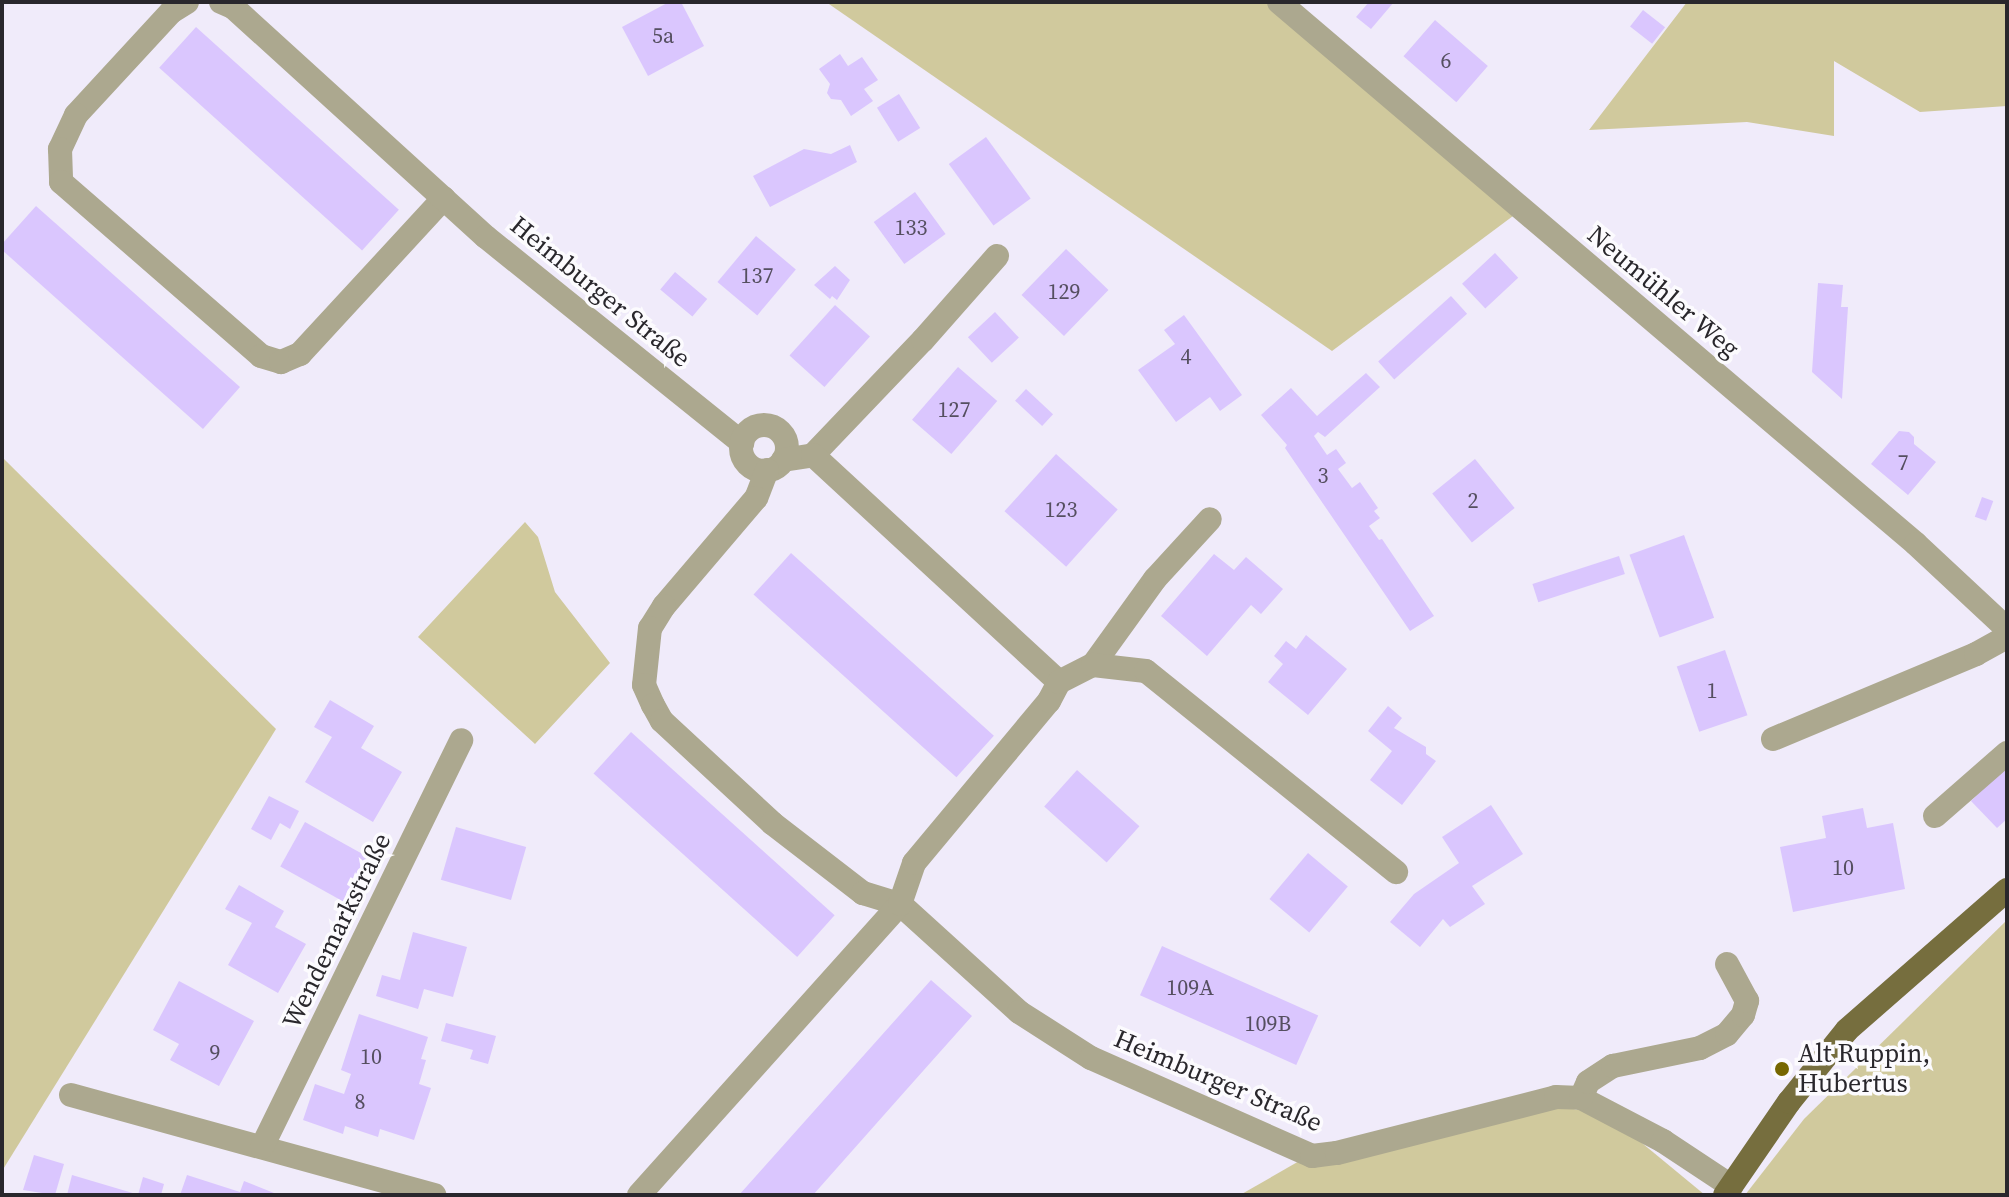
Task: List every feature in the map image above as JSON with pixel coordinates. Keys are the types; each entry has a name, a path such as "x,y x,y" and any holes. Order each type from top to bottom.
{"main road":[{"path":"1728,1190 1789,1102 1847,1030 2007,890"}],"street":[{"path":"187,2 171,12 76,115 60,149 61,182 261,356 281,362 300,354 435,190"},
{"name":"Heimburger Straße","path":"221,2 233,7 486,237 742,443 745,461 759,470 775,465"},
{"name":"Neumühler Weg","path":"1279,2 1845,483 2007,629"},
{"path":"775,465 813,455 923,340 997,256"},
{"path":"742,443 751,429 769,425 784,437 787,446 756,498 664,606 650,628 644,685 662,721 772,823 863,893 900,904"},
{"path":"813,455 1059,682"},
{"path":"639,1195 900,904 914,863 1049,701 1059,682 1093,665 1155,579 1210,519"},
{"path":"1773,739 1976,654 2007,637"},
{"path":"1093,665 1146,671 1396,872"},
{"name":"Wendemarkstraße","path":"262,1147 461,740"},
{"path":"1935,816 2007,753"},
{"name":"Heimburger Straße","path":"900,904 1019,1012 1091,1058 1312,1156 1337,1153 1556,1097 1581,1098"},
{"path":"1727,964 1747,1001 1743,1015 1727,1034 1700,1048 1613,1066 1588,1082 1581,1098 1640,1128 1728,1190"},
{"path":"71,1095 435,1195"}],"shaded area":[{"path":"826,2 1271,2 1513,216 1332,351"},
{"path":"1687,2 2007,2 2007,106 1920,112 1834,61 1834,136 1747,122 1589,130"},
{"path":"2,457 276,729 2,1171"},
{"path":"525,522 538,537 555,592 610,663 535,744 418,637"},
{"path":"2007,920 2007,1195 1745,1195 1804,1119"},
{"path":"1556,1106 1608,1115 1705,1195 1240,1195 1301,1160"}],"building":[{"path":"669,2 681,2 704,46 648,76 622,27"},
{"path":"1369,2 1394,2 1371,29 1356,17"},
{"path":"1643,10 1665,27 1652,44 1630,27"},
{"path":"1435,20 1488,66 1456,102 1404,56"},
{"path":"196,27 399,210 362,251 159,68"},
{"path":"840,54 848,66 862,57 878,80 864,89 873,101 851,116 841,100 831,99 827,93 830,84 819,69"},
{"path":"899,94 920,128 898,142 877,108"},
{"path":"986,137 1031,198 993,226 949,164"},
{"path":"850,145 857,162 770,207 753,176 804,149 831,154"},
{"path":"915,192 946,234 904,264 874,222"},
{"path":"36,206 240,387 203,429 2,250 2,244"},
{"path":"756,236 796,269 757,315 717,282"},
{"path":"1066,249 1108,290 1064,336 1022,295"},
{"path":"1495,253 1518,278 1485,309 1462,284"},
{"path":"835,266 850,280 837,300 832,296 830,299 814,285"},
{"path":"675,272 707,299 692,317 660,290"},
{"path":"1818,283 1843,285 1841,307 1848,307 1842,399 1812,372"},
{"path":"1451,296 1467,314 1394,379 1378,362"},
{"path":"835,305 870,336 824,387 789,356"},
{"path":"995,312 1019,338 992,363 968,337"},
{"path":"1184,315 1242,395 1220,411 1210,397 1176,422 1138,370 1175,344 1164,330"},
{"path":"958,367 997,401 951,454 912,420"},
{"path":"1366,373 1380,387 1325,437 1318,432 1314,436 1327,455 1336,449 1346,463 1338,469 1352,488 1360,482 1378,508 1374,511 1380,518 1369,526 1379,540 1382,539 1434,616 1410,631 1285,448 1287,445 1261,415 1291,388 1317,416"},
{"path":"1026,389 1053,414 1042,426 1015,401"},
{"path":"1899,431 1909,432 1914,437 1914,444 1936,462 1908,495 1871,464"},
{"path":"1056,454 1118,510 1066,567 1004,511"},
{"path":"1475,459 1515,508 1472,543 1432,494"},
{"path":"1982,497 1993,501 1986,521 1975,517"},
{"path":"1684,535 1714,618 1660,638 1629,555"},
{"path":"791,553 994,736 956,777 754,595"},
{"path":"1214,554 1234,570 1246,557 1283,589 1261,614 1251,605 1207,656 1161,616"},
{"path":"1619,556 1625,574 1538,602 1532,584"},
{"path":"1306,635 1347,669 1308,715 1268,682 1283,664 1274,656 1286,641 1296,649"},
{"path":"1725,650 1747,715 1699,732 1677,667"},
{"path":"330,700 374,726 361,748 402,772 373,822 305,782 332,737 314,727"},
{"path":"1388,706 1402,718 1394,728 1426,747 1426,754 1436,761 1402,805 1370,780 1392,751 1368,731"},
{"path":"631,732 835,915 797,957 594,774"},
{"path":"2007,766 2007,819 1997,828 1971,801"},
{"path":"1077,770 1139,826 1107,863 1044,806"},
{"path":"269,796 299,811 290,829 280,823 271,840 251,829"},
{"path":"1491,805 1523,854 1472,886 1485,904 1450,927 1443,919 1420,947 1390,922 1414,894 1459,863 1442,837"},
{"path":"1863,808 1867,828 1893,823 1905,889 1793,912 1780,847 1826,838 1822,816"},
{"path":"305,822 368,857 343,902 280,867"},
{"path":"456,827 526,847 511,900 441,880"},
{"path":"1308,853 1348,886 1309,932 1269,899"},
{"path":"239,885 284,911 275,927 306,944 278,993 228,965 252,923 225,909"},
{"path":"413,932 467,947 453,997 424,989 418,1009 376,996 382,975 400,980"},
{"path":"1162,946 1318,1016 1296,1065 1140,995"},
{"path":"931,980 972,1016 813,1195 739,1195"},
{"path":"179,981 254,1021 219,1086 170,1060 179,1044 153,1030"},
{"path":"359,1014 428,1037 421,1059 426,1060 419,1084 431,1088 414,1140 380,1129 378,1137 345,1126 343,1134 303,1120 315,1084 344,1094 351,1074 341,1070"},
{"path":"446,1023 496,1036 488,1064 470,1059 473,1050 441,1041"},
{"path":"34,1155 64,1164 55,1195 23,1190"},
{"path":"72,1175 136,1194 136,1195 67,1195"},
{"path":"187,1175 240,1192 244,1181 279,1195 180,1195"},
{"path":"143,1177 164,1184 161,1195 138,1195"}],"place":[{"name":"Alt Ruppin, Hubertus","path":"1782,1069"}]}
